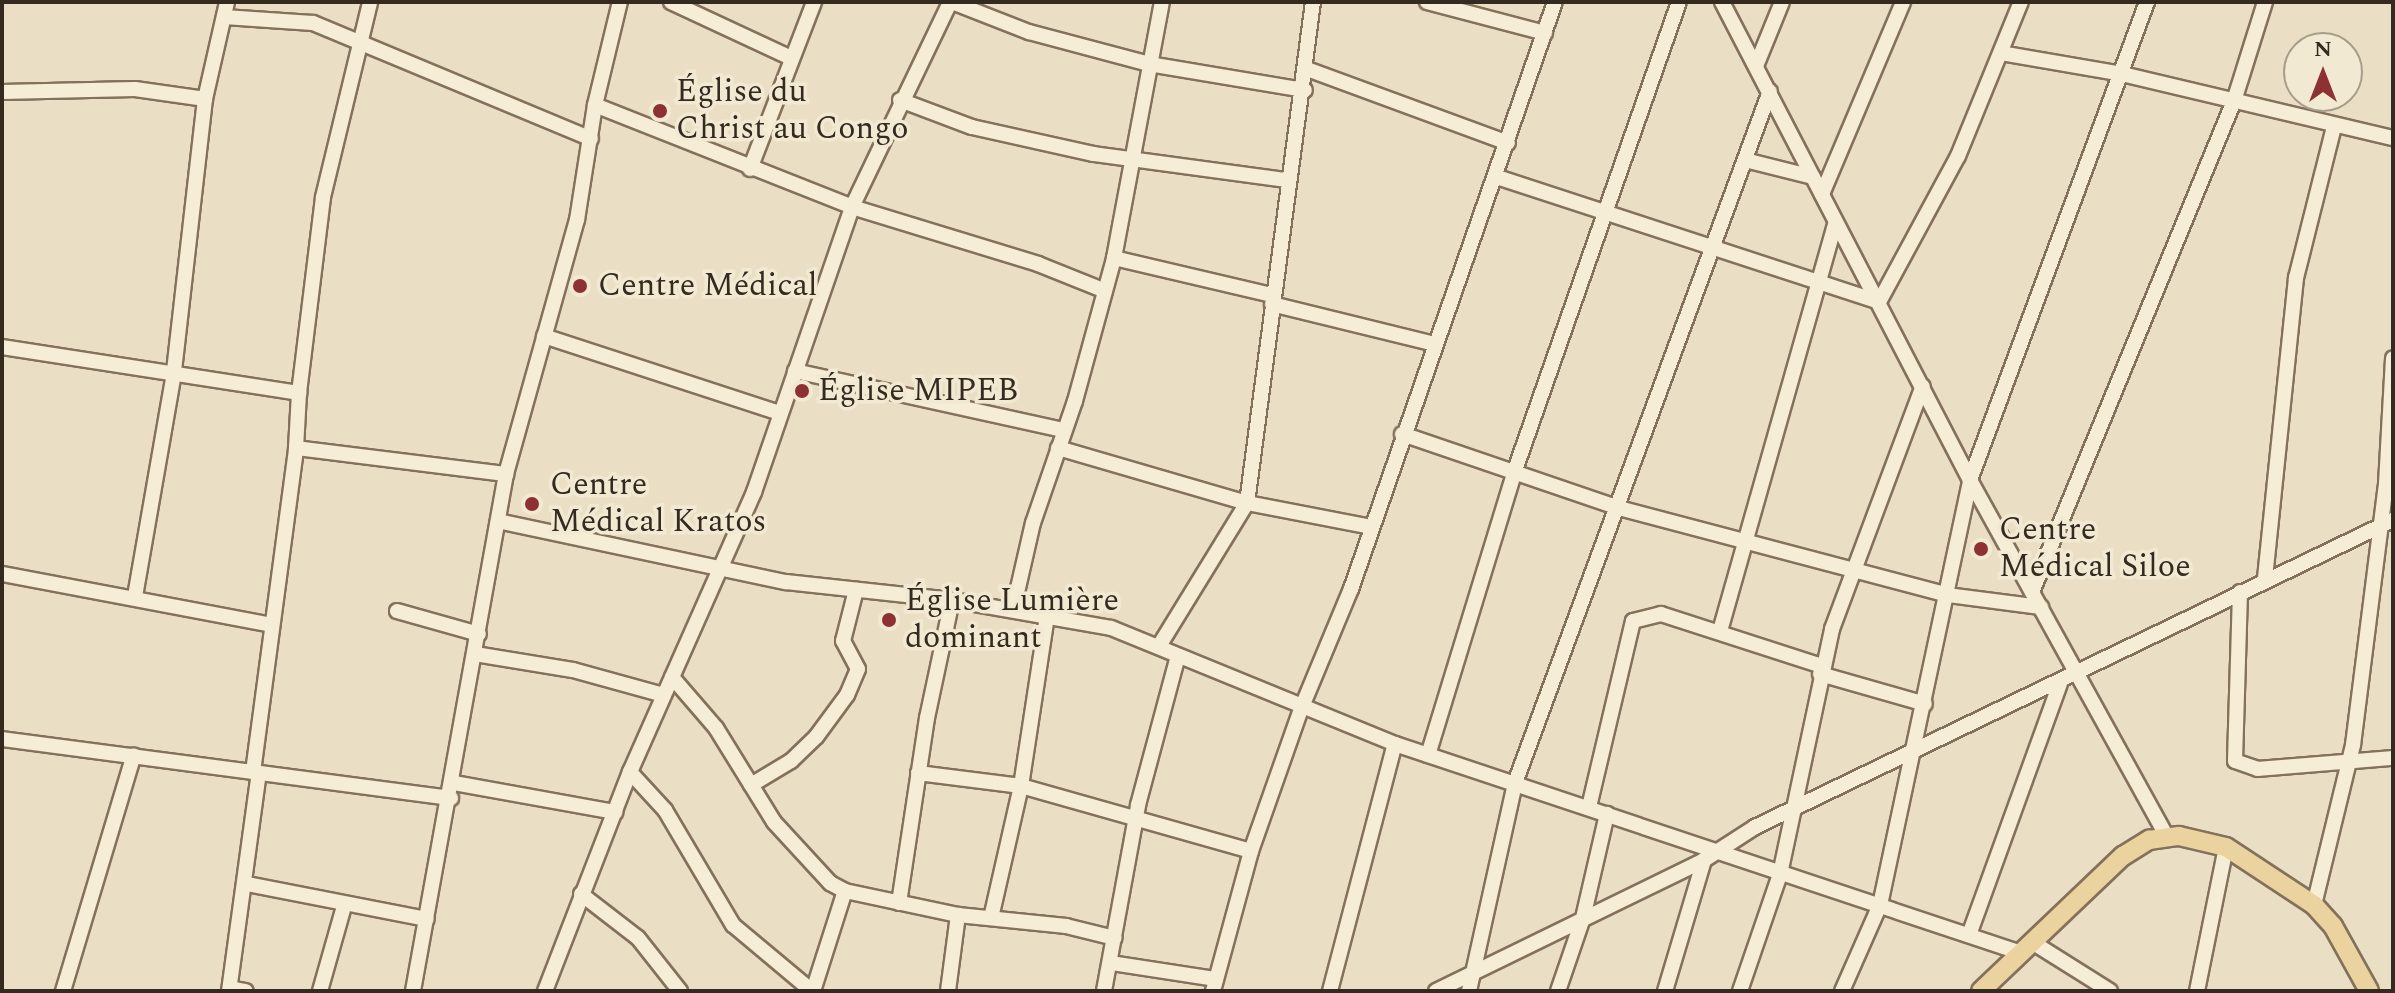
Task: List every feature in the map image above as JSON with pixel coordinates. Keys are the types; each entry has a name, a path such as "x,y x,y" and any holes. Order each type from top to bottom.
{"main road":[{"path":"1981,991 2136,845 2167,837 2194,837 2226,847 2314,905 2333,926 2369,991"}],"street":[{"path":"246,991 229,990 247,884 271,625 296,448 299,393 323,197 370,2"},
{"path":"413,991 452,791 506,474 577,220 595,105 619,5 603,2"},
{"path":"671,2 789,57"},
{"path":"750,169 789,57 814,2"},
{"path":"545,991 630,772 721,569 852,207 900,100 951,2 1029,32 1149,64 1305,90"},
{"path":"1013,610 1033,523 1064,430 1114,258 1162,2"},
{"path":"1159,646 1247,503 1268,374 1272,300 1287,180 1305,90 1313,2"},
{"path":"1427,2 1545,33"},
{"path":"1111,963 1215,985 1251,851 1301,709 1372,527 1402,434 1497,177 1555,2"},
{"path":"1428,755 1514,473 1679,2"},
{"path":"1722,2 1970,480 2167,837"},
{"path":"1756,66 1782,2"},
{"path":"1822,194 1903,2"},
{"path":"1879,302 1958,156 2021,2"},
{"path":"1842,991 1880,905 1970,480 2147,2"},
{"path":"2032,592 2234,101 2265,2"},
{"path":"135,596 174,373 203,154 205,99 225,9 313,23 591,139"},
{"path":"2001,53 2122,74 2334,127 2393,138"},
{"path":"1307,69 1508,143"},
{"path":"2,92 135,89 205,99"},
{"path":"1469,991 1515,783 1619,508 1770,91"},
{"path":"900,100 972,127 1131,160 1287,180"},
{"path":"595,105 852,207 1038,264 1105,291"},
{"path":"2265,578 2296,278 2334,127"},
{"path":"1745,160 1813,177"},
{"path":"1497,177 1606,216 1879,302"},
{"path":"1720,631 1835,225"},
{"path":"1114,258 1435,344"},
{"path":"544,336 779,413"},
{"path":"2,347 299,393"},
{"path":"2314,905 2349,765 2387,522 2393,358"},
{"path":"795,371 1064,430"},
{"path":"1740,991 1780,874 1821,670 1854,568 1923,386"},
{"path":"1402,434 1619,508 1948,595 2041,607"},
{"path":"296,448 506,474"},
{"path":"1058,448 1247,503 1372,527"},
{"path":"498,521 721,569 856,590 952,600 1111,628 1301,709 1395,744 1718,849 1780,874 1969,935 2026,948 2110,991"},
{"path":"1436,991 1704,860 1718,849 1794,808 2060,684 2265,578 2387,522"},
{"path":"2,574 80,592 135,596 271,625"},
{"path":"751,785 808,745 847,695 858,664 843,638 856,590"},
{"path":"2240,592 2235,761 2258,769 2349,765 2393,758"},
{"path":"899,903 918,773 952,600"},
{"path":"397,611 479,634"},
{"path":"1589,807 1628,628 1642,616 1661,614 1720,631 1821,670 1925,704"},
{"path":"991,918 1021,786 1047,616"},
{"path":"475,654 573,670 664,695"},
{"path":"1104,991 1135,821 1178,656"},
{"path":"672,677 716,728 751,785 793,843 830,883 845,891 958,915 1115,938"},
{"path":"1969,935 2060,684"},
{"path":"2,739 256,772 452,791 615,812"},
{"path":"1330,991 1395,744"},
{"path":"63,991 134,755"},
{"path":"630,772 665,810 733,925 812,991 845,891"},
{"path":"918,773 1021,786 1135,821 1251,851"},
{"path":"1558,991 1583,918 1607,814"},
{"path":"2197,991 2226,847"},
{"path":"1665,991 1704,860"},
{"path":"247,884 344,906 427,919"},
{"path":"581,894 638,938 680,991"},
{"path":"320,991 344,906"},
{"path":"948,991 958,915"}],"place":[{"name":"Église du Christ au Congo","path":"660,111"},
{"name":"Centre Médical","path":"580,286"},
{"name":"Église MIPEB","path":"802,391"},
{"name":"Centre Médical Kratos","path":"532,504"},
{"name":"Centre Médical Siloe","path":"1981,549"},
{"name":"Église Lumière dominant","path":"889,620"}]}
